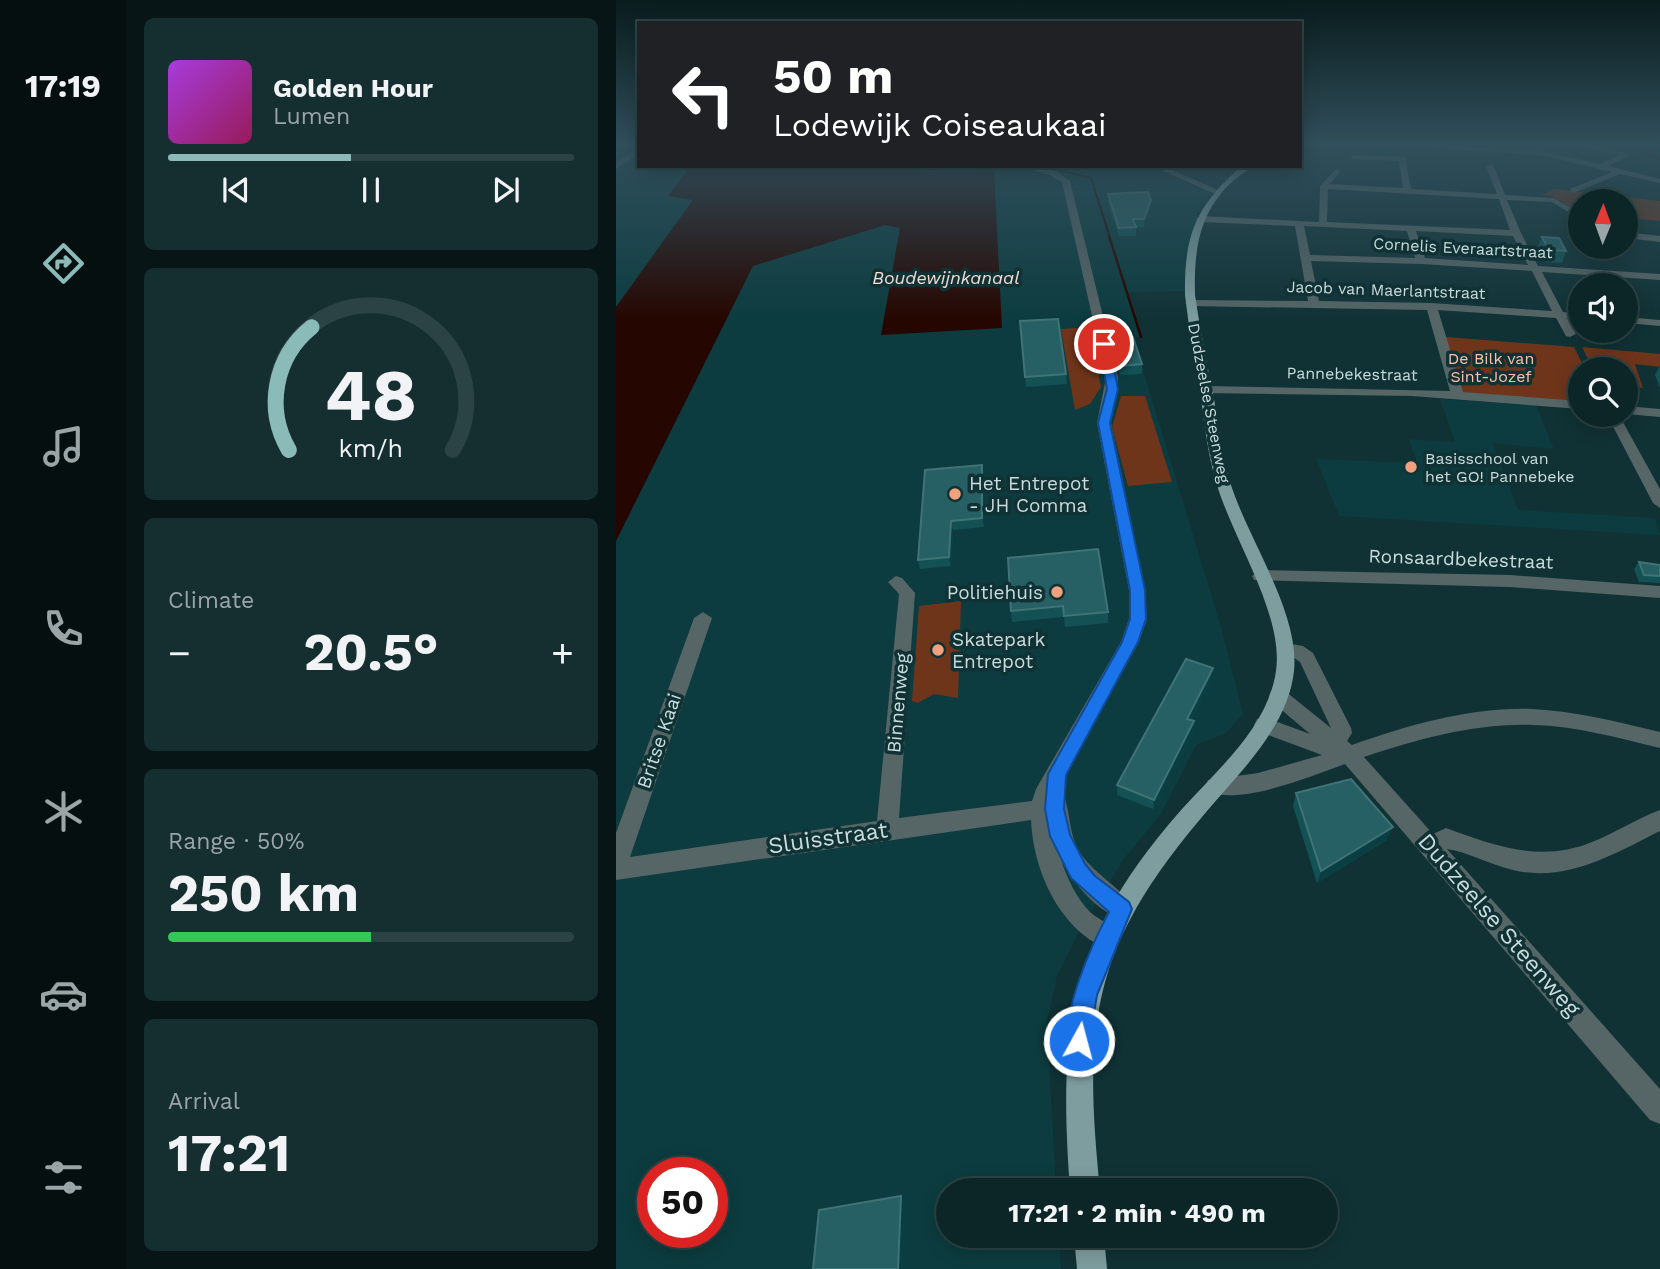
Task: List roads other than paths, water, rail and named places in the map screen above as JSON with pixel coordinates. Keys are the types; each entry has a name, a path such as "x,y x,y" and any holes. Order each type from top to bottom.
{"main road":[{"name":"Dudzeelse Steenweg","path":"1084,1178 1078,1063 1081,1017 1107,937 1122,909 1184,822 1264,724 1278,696 1286,650 1278,610 1260,576 1220,471 1190,303 1189,256 1200,219 1210,202"},
{"path":"1090,1248 1092,1269"}],"street":[{"path":"1071,202 1112,378 1104,423 1139,604 1136,631 1057,774 1048,809 1045,846 1067,897 1081,920 1107,937"},
{"path":"1323,225 1324,202"},
{"path":"1504,202 1516,233 1568,330"},
{"path":"1200,219 1516,233"},
{"path":"1298,224 1314,303"},
{"path":"1410,228 1421,261"},
{"path":"1638,238 1660,240"},
{"name":"Cornelis Everaartstraat","path":"1306,258 1535,267 1660,277"},
{"name":"Jacob van Maerlantstraat","path":"1190,303 1431,306 1568,315"},
{"path":"1431,306 1457,394"},
{"path":"1638,321 1660,323"},
{"name":"Pannebekestraat","path":"1206,390 1457,394 1568,404"},
{"path":"1638,411 1660,413"},
{"path":"1619,427 1660,503"},
{"path":"1639,464 1660,467"},
{"name":"Ronsaardbekestraat","path":"1260,576 1422,577 1575,583 1660,592"},
{"name":"Binnenweg","path":"887,829 906,593 896,582"},
{"name":"Britse Kaai","path":"616,867 703,618"},
{"path":"1286,650 1297,651 1307,659 1341,727 1343,750"},
{"name":"Dudzeelse Steenweg","path":"1278,696 1343,750 1660,1110"},
{"path":"1215,786 1240,785 1343,750 1448,726 1503,719 1535,717 1660,740"},
{"path":"1264,724 1343,750"},
{"path":"1048,809 1078,871 1088,883 1122,909"},
{"name":"Sluisstraat","path":"616,867 1048,809"},
{"path":"1431,847 1446,838 1517,861 1560,863 1616,842 1660,820"}],"water":[{"name":"Boudewijnkanaal","path":"691,202 996,202 1002,328 881,335 900,228 885,225 753,266 616,541 616,307"}],"waterway":[{"path":"1099,202 1110,238"},
{"path":"1109,236 1141,337"}],"place":[{"name":"Basisschool van het GO! Pannebeke","path":"1411,467"},
{"name":"Het Entrepot - JH Comma","path":"955,494"},
{"name":"Politiehuis","path":"1057,592"},
{"name":"Skatepark Entrepot","path":"938,650"}],"park label":[{"name":"De Bilk van Sint-Jozef","path":"1491,367"}]}
